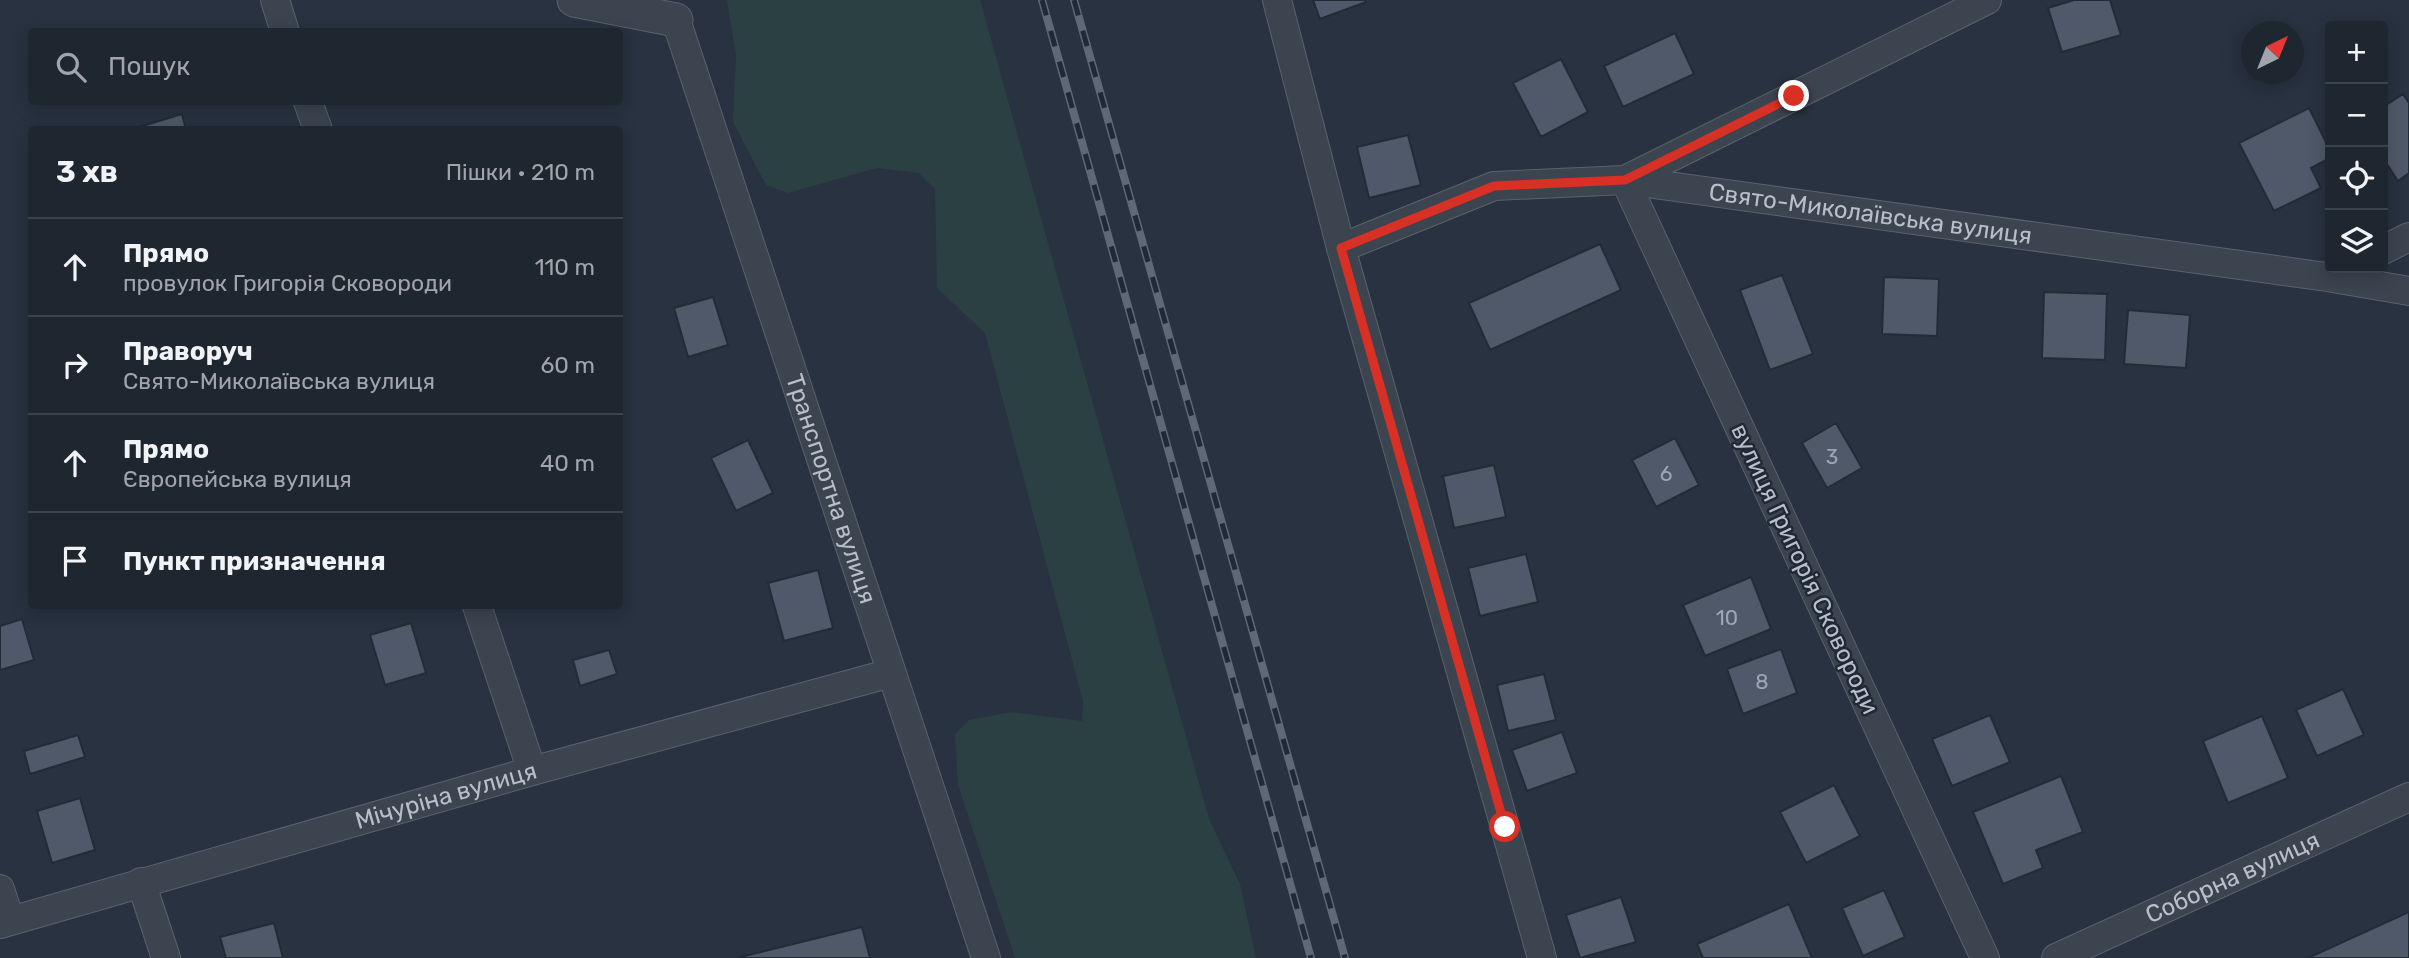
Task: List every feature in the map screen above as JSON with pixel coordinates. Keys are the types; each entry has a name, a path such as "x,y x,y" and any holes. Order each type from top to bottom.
{"street":[{"path":"275,0 284,28"},
{"path":"574,0 676,20"},
{"path":"1276,0 1341,248 1542,958"},
{"path":"1625,180 1987,0"},
{"name":"Транспортна вулиця","path":"676,20 986,958"},
{"path":"309,105 317,126"},
{"name":"Свято-Миколаївська вулиця","path":"1341,248 1494,186 1625,180 2325,271"},
{"name":"вулиця Григорія Сковороди","path":"1625,180 1984,958"},
{"path":"2388,248 2409,237"},
{"name":"Свято-Миколаївська вулиця","path":"2340,273 2409,291"},
{"path":"478,609 532,771"},
{"name":"Мічуріна вулиця","path":"5,922 532,771 891,673"},
{"name":"Соборна вулиця","path":"2056,958 2409,797"},
{"path":"141,882 166,958"},
{"path":"0,889 5,922"}],"green space":[{"path":"727,0 980,0 1209,819 1240,884 1256,958 1015,958 958,785 955,734 969,720 1011,712 1082,721 1083,701 985,333 937,288 935,189 919,173 877,168 788,193 766,185 733,122 736,55"}],"building":[{"path":"1313,0 1366,0 1366,2 1320,19"},
{"path":"2074,0 2110,0 2121,35 2062,52 2048,8"},
{"path":"1675,33 1694,74 1623,107 1604,66"},
{"path":"1561,59 1588,112 1541,137 1513,83"},
{"path":"2403,94 2409,103 2409,173 2398,181 2388,166 2388,104"},
{"path":"2309,108 2325,140 2325,161 2311,168 2321,188 2274,211 2239,143"},
{"path":"182,114 185,126 142,126"},
{"path":"1408,135 1421,185 1369,198 1357,147"},
{"path":"1600,244 1621,290 1490,350 1469,303"},
{"path":"1782,275 1813,354 1770,370 1740,290"},
{"path":"1884,277 1939,279 1937,336 1882,334"},
{"path":"2044,292 2107,294 2105,360 2042,358"},
{"path":"713,297 728,345 688,357 674,308"},
{"path":"2128,310 2190,315 2186,368 2124,364"},
{"path":"1836,423 1862,468 1827,488 1802,443"},
{"path":"1675,438 1699,485 1656,507 1632,460"},
{"path":"748,440 773,493 736,511 711,458"},
{"path":"1494,465 1506,517 1454,528 1443,476"},
{"path":"1526,554 1538,602 1480,616 1468,568"},
{"path":"818,570 833,628 784,641 768,583"},
{"path":"1751,577 1771,629 1705,656 1683,605"},
{"path":"22,619 34,660 0,670 0,626"},
{"path":"411,623 426,673 385,685 370,635"},
{"path":"1781,649 1797,693 1743,714 1727,669"},
{"path":"609,650 617,674 580,686 573,660"},
{"path":"1544,674 1556,720 1508,731 1497,685"},
{"path":"2343,689 2364,735 2317,756 2296,710"},
{"path":"1990,715 2010,762 1952,786 1932,739"},
{"path":"2262,716 2288,778 2228,803 2203,741"},
{"path":"1562,732 1577,773 1527,791 1512,750"},
{"path":"78,735 85,757 30,774 24,751"},
{"path":"2061,776 2083,832 2036,850 2043,868 2003,884 1973,812"},
{"path":"1834,785 1860,836 1806,863 1780,812"},
{"path":"80,798 95,850 52,863 37,811"},
{"path":"1884,890 1905,937 1863,956 1842,908"},
{"path":"1621,897 1636,942 1580,958 1566,915"},
{"path":"1789,904 1812,958 1703,958 1697,944"},
{"path":"2409,912 2409,958 2308,958"},
{"path":"274,923 283,958 226,958 220,937"},
{"path":"862,927 870,958 737,958"}],"railway":[{"path":"1042,0 1311,958"},
{"path":"1074,0 1345,958"}],"route":[{"path":"1505,827 1341,248 1494,186 1625,180 1794,96"}]}
